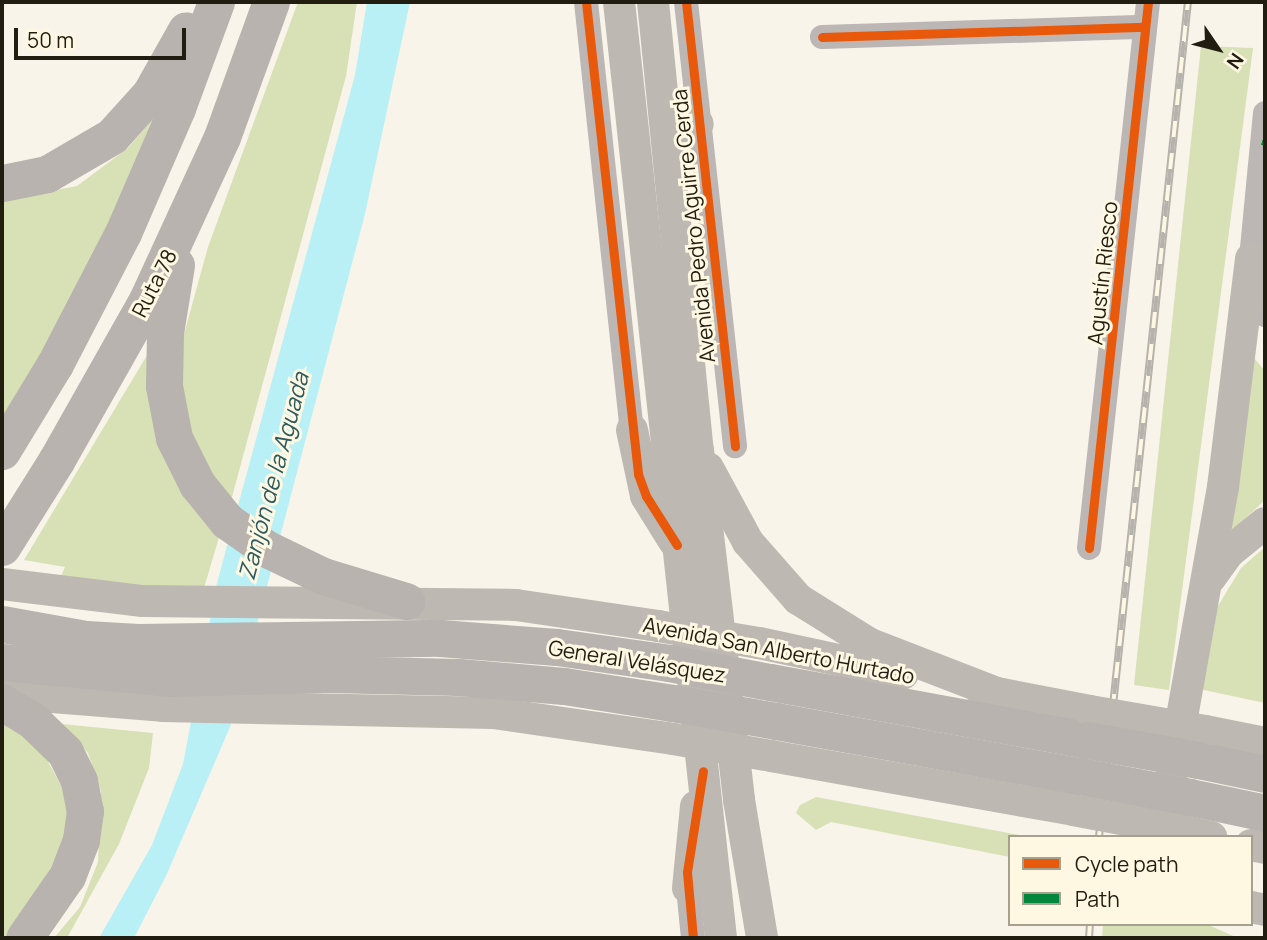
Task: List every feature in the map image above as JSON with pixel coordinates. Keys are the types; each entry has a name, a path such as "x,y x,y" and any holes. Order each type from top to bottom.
{"highway":[{"path":"2,183 47,174 112,136 150,93 202,2"},
{"path":"2,451 55,363 122,233 177,108 216,2"},
{"name":"Ruta 78","path":"2,547 103,381 187,217 244,82 271,2"},
{"path":"187,217 170,294 164,386 167,412 184,462 227,521 287,560 349,585 406,601"},
{"name":"General Velásquez","path":"2,624 86,639 182,643 279,639 499,642 669,663 770,682 1088,725 1201,746 1265,774"},
{"name":"General Velásquez","path":"2,662 166,692 270,674 512,680 673,703 774,739 1077,793 1187,825 1265,813"},
{"path":"2,702 32,720 65,752 79,780 85,811 81,840 67,876 24,938"}],"main road":[{"path":"620,2 677,545 722,938"},
{"name":"Avenida Pedro Aguirre Cerda","path":"653,2 698,450 739,800 762,938"},
{"path":"666,129 698,124"},
{"path":"1187,825 1207,584 1238,385 1251,259"},
{"path":"632,430 646,496 677,545"},
{"path":"698,450 748,542 798,599 870,644 1002,695"},
{"path":"1207,584 1229,552 1265,523"},
{"name":"Avenida San Alberto Hurtado","path":"8,585 103,598 406,601 564,609 759,643 1002,695 1088,725"},
{"path":"2,693 166,692 254,708 493,713 673,739 774,739"},
{"path":"1201,746 1265,743"},
{"path":"688,888 703,771"}],"street":[{"path":"586,2 632,430"},
{"name":"Avenida Pedro Aguirre Cerda","path":"686,2 735,446"},
{"name":"Agustín Riesco","path":"1089,548 1148,2"},
{"path":"822,37 1145,27"},
{"path":"1265,113 1251,259 1265,315"},
{"path":"688,888 693,938"}],"green space":[{"path":"298,2 357,2 346,76 229,508 177,408 181,345 208,247"},
{"path":"1201,46 1253,48 1169,690 1134,685"},
{"path":"165,105 101,251 2,423 2,200 77,186 128,148"},
{"path":"149,352 220,534 204,588 102,586 60,579 65,567 24,560"},
{"path":"1254,358 1265,371 1265,500 1231,532"},
{"path":"1265,547 1265,703 1199,689 1215,611 1241,568"},
{"path":"2,723 13,725 39,745 64,791 72,833 8,938 2,938"},
{"path":"62,724 153,733 149,768 119,844 67,938 54,938 80,907 98,862 101,791 88,753"},
{"path":"816,797 1019,835 1008,835 1008,857 831,822 816,830 796,813 800,805"},
{"path":"1103,926 1211,926 1238,938 1102,938"}],"water":[{"name":"Zanjón de la Aguada","path":"367,2 410,2 365,214 230,727 166,876 134,938 99,938 152,845 183,764 217,583 355,75"}],"railway":[{"path":"1099,835 1188,2"},
{"path":"1089,938 1090,926"}],"cycle path":[{"path":"586,2 638,474 646,496 677,545"},
{"path":"686,2 735,446"},
{"path":"1089,548 1148,2"},
{"path":"822,37 1145,27"},
{"path":"693,938 687,872 703,771"}]}
